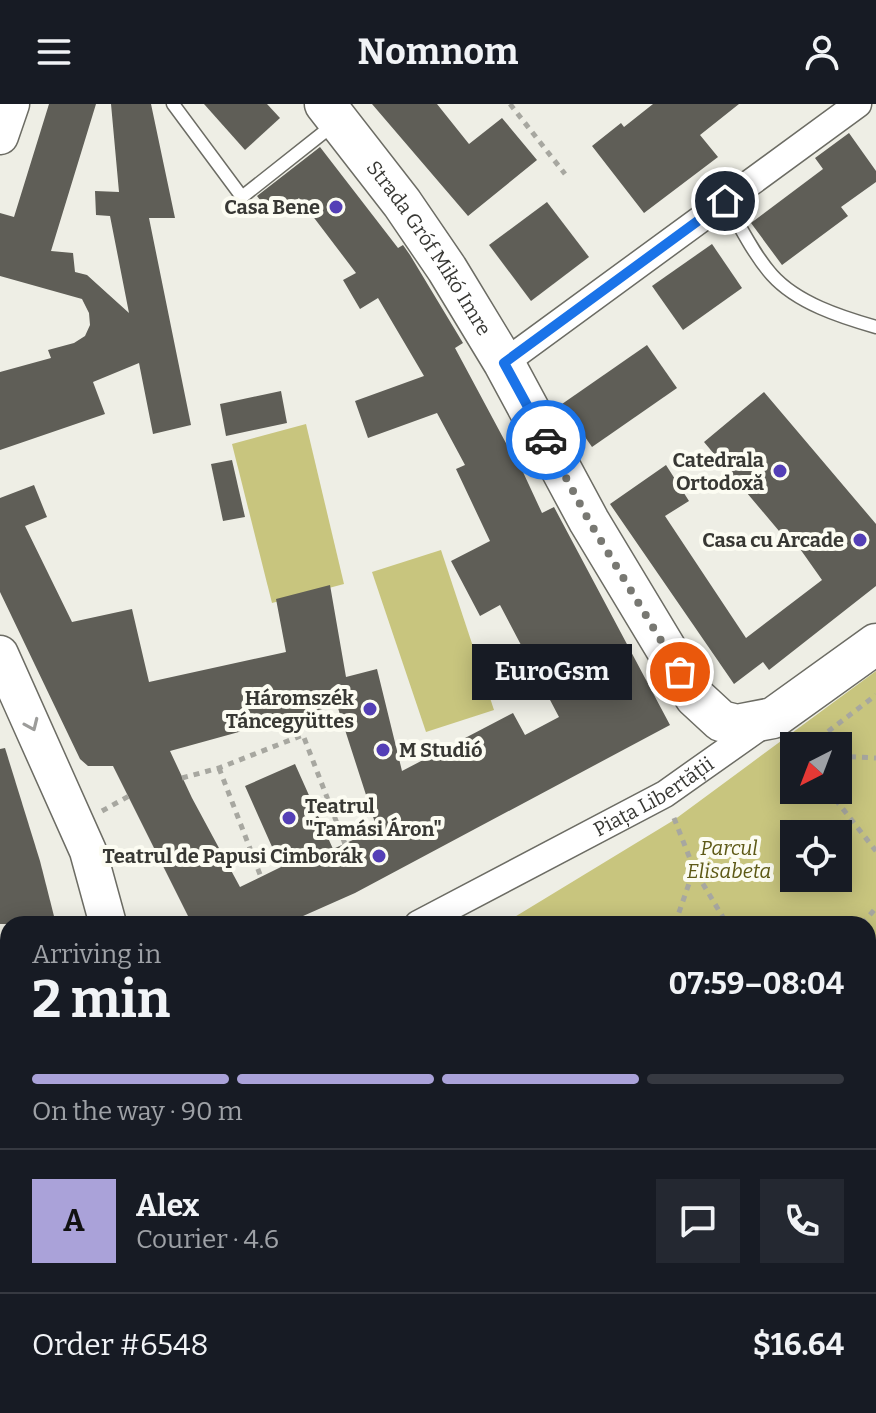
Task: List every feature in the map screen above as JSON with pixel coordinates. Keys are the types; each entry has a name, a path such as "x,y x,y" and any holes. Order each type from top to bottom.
{"main road":[{"path":"0,136 11,104"},
{"name":"Strada Gróf Mikó Imre","path":"332,112 402,203 438,256 504,363 589,521 695,697 721,721 737,725 773,718"},
{"name":"Piața Libertății","path":"773,718 876,644"},
{"path":"1,659 88,851 106,916"}],"street":[{"path":"504,363 858,104"},
{"name":"Piața Libertății","path":"433,916 665,794 773,718"}],"lane":[{"path":"173,104 242,197 332,112"},
{"path":"725,201 770,273 782,284 827,313 876,327"}],"path":[{"path":"510,104 565,174"},
{"path":"827,732 876,695"},
{"path":"182,778 219,768 303,735 345,844"},
{"path":"852,757 876,758"},
{"path":"219,768 261,877"},
{"path":"665,794 694,869 722,916"},
{"path":"839,804 876,851"},
{"path":"678,916 694,869"}],"green space":[{"path":"306,424 344,584 272,603 232,444"},
{"path":"441,550 494,710 426,732 372,572"},
{"name":"Parcul Elisabeta","path":"876,671 876,916 516,916 674,820 780,742 780,804 852,804 852,732 793,732"}],"building":[{"path":"49,104 96,104 51,251 73,253 75,272 87,275 129,313 110,216 96,215 95,191 119,192 111,104 151,104 175,218 149,218 191,425 153,434 139,363 93,382 105,414 0,450 0,372 51,358 48,350 74,343 85,336 90,325 89,313 82,299 0,276 0,213 14,217"},
{"path":"204,104 267,104 280,118 245,150"},
{"path":"372,104 437,104 469,144 502,118 537,160 468,216"},
{"path":"653,104 739,104 700,135 718,157 644,213 592,146 621,123 624,127"},
{"path":"849,133 876,171 876,182 841,207 848,216 782,265 751,223 823,169 815,158"},
{"path":"320,147 398,248 403,245 463,343 455,348 507,445 510,444 542,513 554,507 670,725 355,893 303,916 188,916 113,766 88,766 80,759 0,592 0,498 34,485 47,517 25,526 72,622 132,609 149,682 286,652 276,599 330,585 346,677 377,669 402,771 513,713 525,735 559,717 500,605 480,616 451,561 490,541 456,469 465,465 437,413 368,438 355,401 424,376 378,298 360,309 343,280 356,273 299,198 273,217 257,196","holes":["337,705 377,829 333,849 295,764 245,786 281,867 240,887 170,751"]},
{"path":"547,202 589,257 531,301 489,245"},
{"path":"712,244 742,288 683,330 652,286"},
{"path":"647,345 677,388 592,447 562,404"},
{"path":"281,391 287,423 226,436 220,404"},
{"path":"764,392 876,524 876,586 769,670 763,662 734,684 610,504 666,465 689,501 665,516 746,638 822,580 798,546 795,550 704,442"},
{"path":"232,460 245,517 223,521 211,464"},
{"path":"5,748 54,916 0,916 0,749"}],"way so far":[{"path":"546,440 589,521 680,672"}],"place":[{"name":"Casa Bene","path":"336,207"},
{"name":"Catedrala Ortodoxă","path":"780,471"},
{"name":"Casa cu Arcade","path":"860,540"},
{"name":"EuroGsm","path":"680,672"},
{"name":"Háromszék Táncegyüttes","path":"370,709"},
{"name":"M Studió","path":"383,750"},
{"name":"Teatrul \"Tamási Áron\"","path":"289,818"},
{"name":"Teatrul de Papusi Cimborák","path":"379,856"}],"route":[{"path":"546,440 504,363 725,201"}]}
